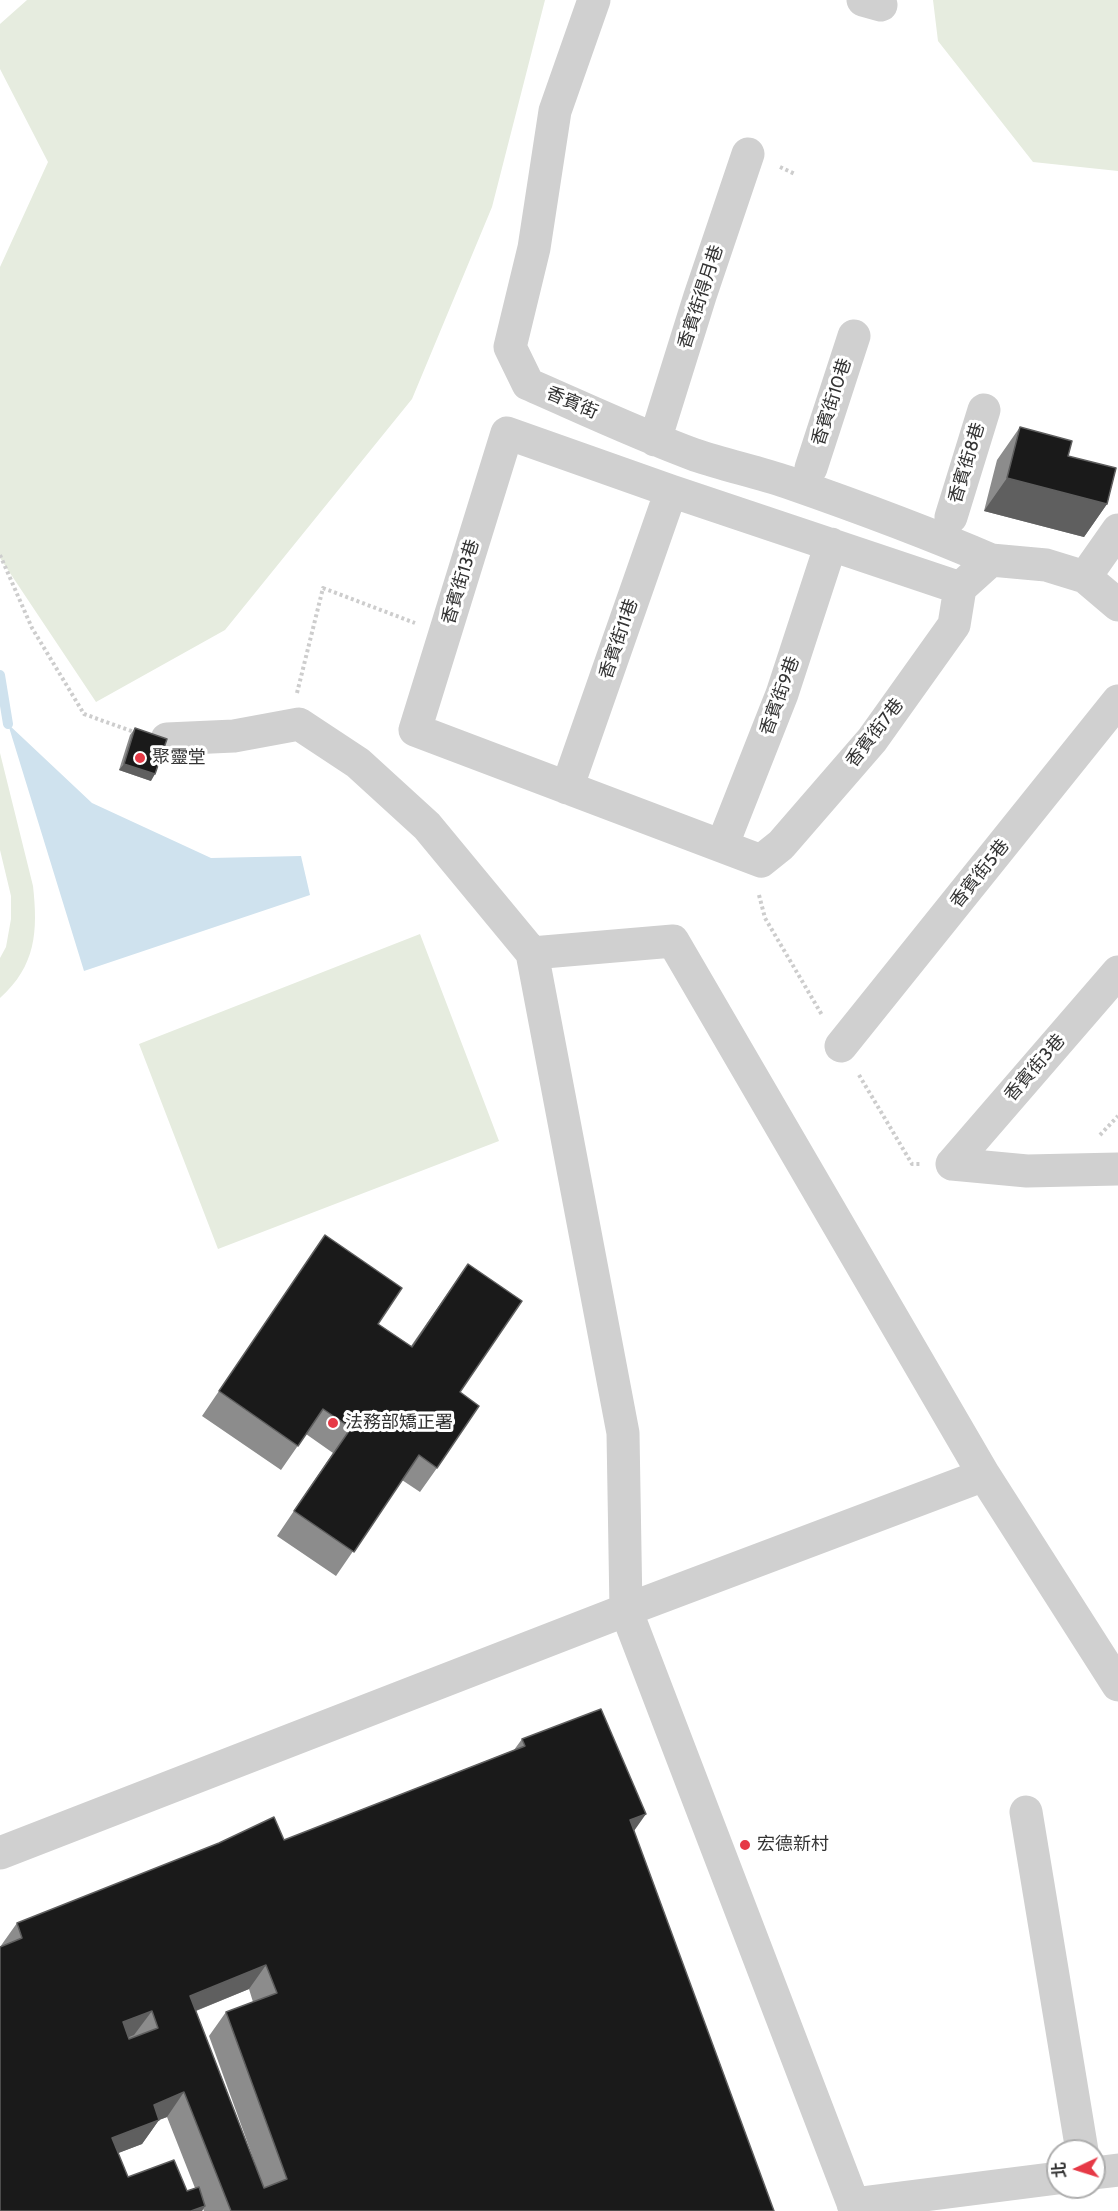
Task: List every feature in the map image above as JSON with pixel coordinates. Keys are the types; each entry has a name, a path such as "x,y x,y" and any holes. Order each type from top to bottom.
{"street":[{"name":"香賓街","path":"594,0 555,111 534,248 510,347 528,384 655,440 866,510 991,560 1046,565 1085,577 1118,604"},
{"name":"香賓街得月巷","path":"655,440 748,154"},
{"name":"香賓街10巷","path":"811,468 854,336"},
{"name":"香賓街8巷","path":"951,517 984,410"},
{"name":"香賓街13巷","path":"567,788 415,730 507,433 671,491"},
{"path":"671,491 960,588 991,560"},
{"name":"香賓街11巷","path":"567,788 671,491"},
{"path":"1085,577 1118,530"},
{"name":"香賓街9巷","path":"722,846 782,694 831,544"},
{"name":"香賓街7巷","path":"761,861 781,845 872,740 954,625 960,588"},
{"name":"香賓街5巷","path":"841,1046 1118,701"},
{"path":"167,739 234,736 299,724 358,763 427,826 532,953 623,1432 626,1610 854,2208 1046,2180"},
{"path":"567,788 761,861"},
{"path":"532,953 673,941 984,1475 1118,1685"},
{"name":"香賓街3巷","path":"952,1164 1118,972"},
{"path":"952,1164 1027,1172 1118,1169"},
{"path":"0,1853 626,1610 984,1475"},
{"path":"1026,1812 1080,2139"}],"path":[{"path":"0,555 32,628 84,714 140,734 167,739"},
{"path":"289,726 324,588 445,634"},
{"path":"761,861 758,890 765,918 912,1164 952,1164"}],"shaded area":[{"path":"27,0 545,0 492,207 412,399 225,630 96,702 0,558 0,267 48,162 0,69 0,24"},
{"path":"933,0 1118,0 1118,171 1033,162 938,41"},
{"path":"0,753 33,886 35,918 32,947 28,960 12,986 0,998 0,958 6,947 11,919 11,896 0,850"},
{"path":"420,934 499,1141 218,1249 139,1044"}],"water":[{"path":"8,724 92,803 211,858 301,856 310,895 84,971"}],"building":[{"path":"1020,427 1072,441 1068,456 1116,468 1107,504 1007,478"},
{"name":"聚靈堂","path":"135,728 167,739 155,774 124,764"},
{"name":"法務部矯正署","path":"325,1235 402,1288 378,1324 412,1347 468,1264 522,1301 460,1392 479,1406 437,1468 419,1455 354,1552 294,1511 351,1428 323,1409 298,1446 219,1391"},
{"path":"601,1709 646,1814 630,1820 774,2211 231,2211 184,2092 154,2105 159,2120 112,2138 128,2177 174,2160 187,2191 199,2187 205,2206 191,2211 0,2211 0,1947 22,1938 17,1923 219,1843 274,1817 284,1840 525,1746 522,1739","holes":["266,1965 277,1993 226,2012 287,2179 264,2188 190,1996","152,2011 158,2028 129,2039 123,2022"]}],"waterway":[{"path":"0,675 8,724"}],"place":[{"name":"聚靈堂","path":"140,758"},
{"name":"法務部矯正署","path":"333,1423"},
{"name":"宏德新村","path":"745,1845"}]}
